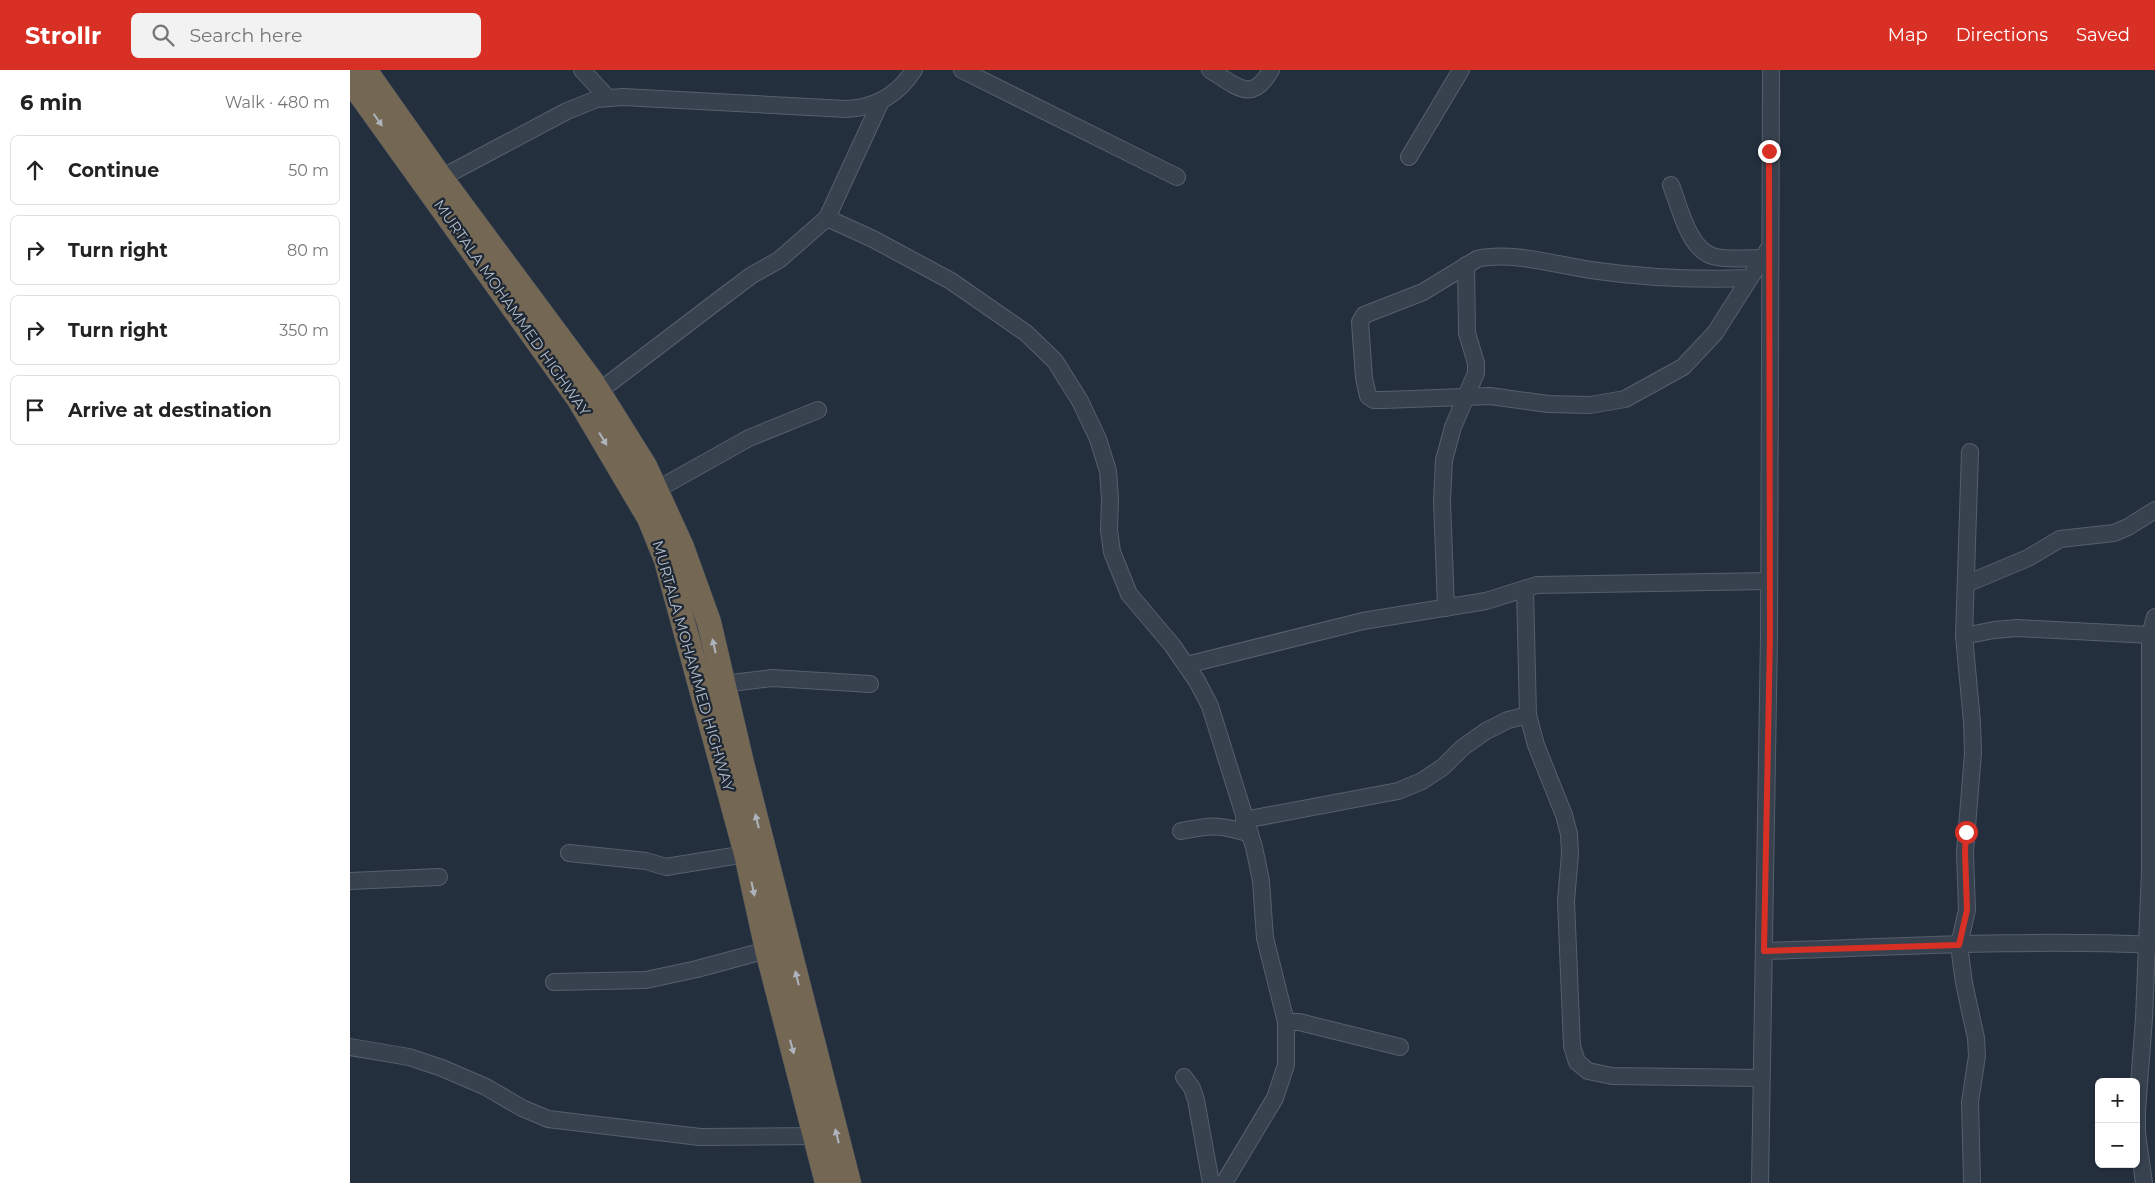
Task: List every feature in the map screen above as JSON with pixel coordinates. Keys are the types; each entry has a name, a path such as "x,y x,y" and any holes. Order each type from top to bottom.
{"highway":[{"path":"365,70 441,178 598,392 644,466 682,547 709,622 848,1183"},
{"name":"MURTALA MOHAMMED HIGHWAY","path":"350,80 578,398 649,518 666,560 746,854 767,950 827,1183"}],"street":[{"path":"582,70 608,98"},
{"path":"441,178 567,111 597,99 623,97 846,109 864,108 882,101 897,89 914,70"},
{"path":"962,70 1177,177"},
{"path":"1210,70 1246,91 1254,90 1260,85 1271,70"},
{"path":"1409,157 1461,70"},
{"path":"1760,1183 1770,581 1766,253 1771,70"},
{"path":"598,392 752,275 779,260 827,218 882,101"},
{"path":"1672,185 1694,243 1706,254 1728,258 1766,253"},
{"path":"827,218 874,239 951,282 1026,333 1055,361 1080,401 1098,440 1108,471 1110,499 1109,530 1112,552 1129,594 1172,645 1210,706 1247,827 1261,881 1264,938 1286,1022 1286,1065 1274,1098 1224,1183"},
{"path":"1750,278 1706,280 1657,277 1596,271 1554,262 1486,256 1466,265 1423,292 1364,315 1360,322 1364,378 1368,396 1374,400 1384,400 1490,396 1548,404 1590,406 1625,399 1683,367 1715,333 1766,253"},
{"path":"1446,608 1442,501 1444,460 1465,396 1476,373 1476,363 1467,333 1466,265"},
{"path":"656,490 749,438 818,410"},
{"path":"1970,452 1964,636 1973,753 1965,852 1967,910 1959,945 1964,983 1976,1038 1977,1056 1970,1102 1972,1183"},
{"path":"1966,584 2028,558 2060,539 2114,533 2128,527 2155,510"},
{"path":"1186,665 1363,621 1486,601 1549,584 1770,581"},
{"path":"1525,589 1528,715 1536,745 1564,815 1569,834 1570,854 1566,901 1572,1046 1577,1062 1588,1071 1612,1076 1761,1078"},
{"path":"2144,1183 2137,1133 2137,1111 2151,945 2150,635 2155,617"},
{"path":"1964,636 2017,628 2150,635"},
{"path":"724,684 772,678 870,684"},
{"path":"1181,831 1210,825 1247,827 1398,791 1422,781 1443,767 1462,748 1486,731 1508,720 1528,715"},
{"path":"569,853 646,861 666,866 746,854"},
{"path":"350,882 439,876"},
{"path":"1764,951 1959,945 1993,942 2151,945"},
{"path":"554,982 646,980 697,969 767,950"},
{"path":"1286,1022 1299,1022 1400,1047"},
{"path":"350,1047 409,1057 442,1068 486,1087 522,1108 548,1120 700,1137 816,1136"},
{"path":"1184,1077 1192,1088 1196,1100 1211,1183"}],"route":[{"path":"1769,151 1770,636 1764,951 1959,945 1967,910 1965,873 1966,832"}]}
